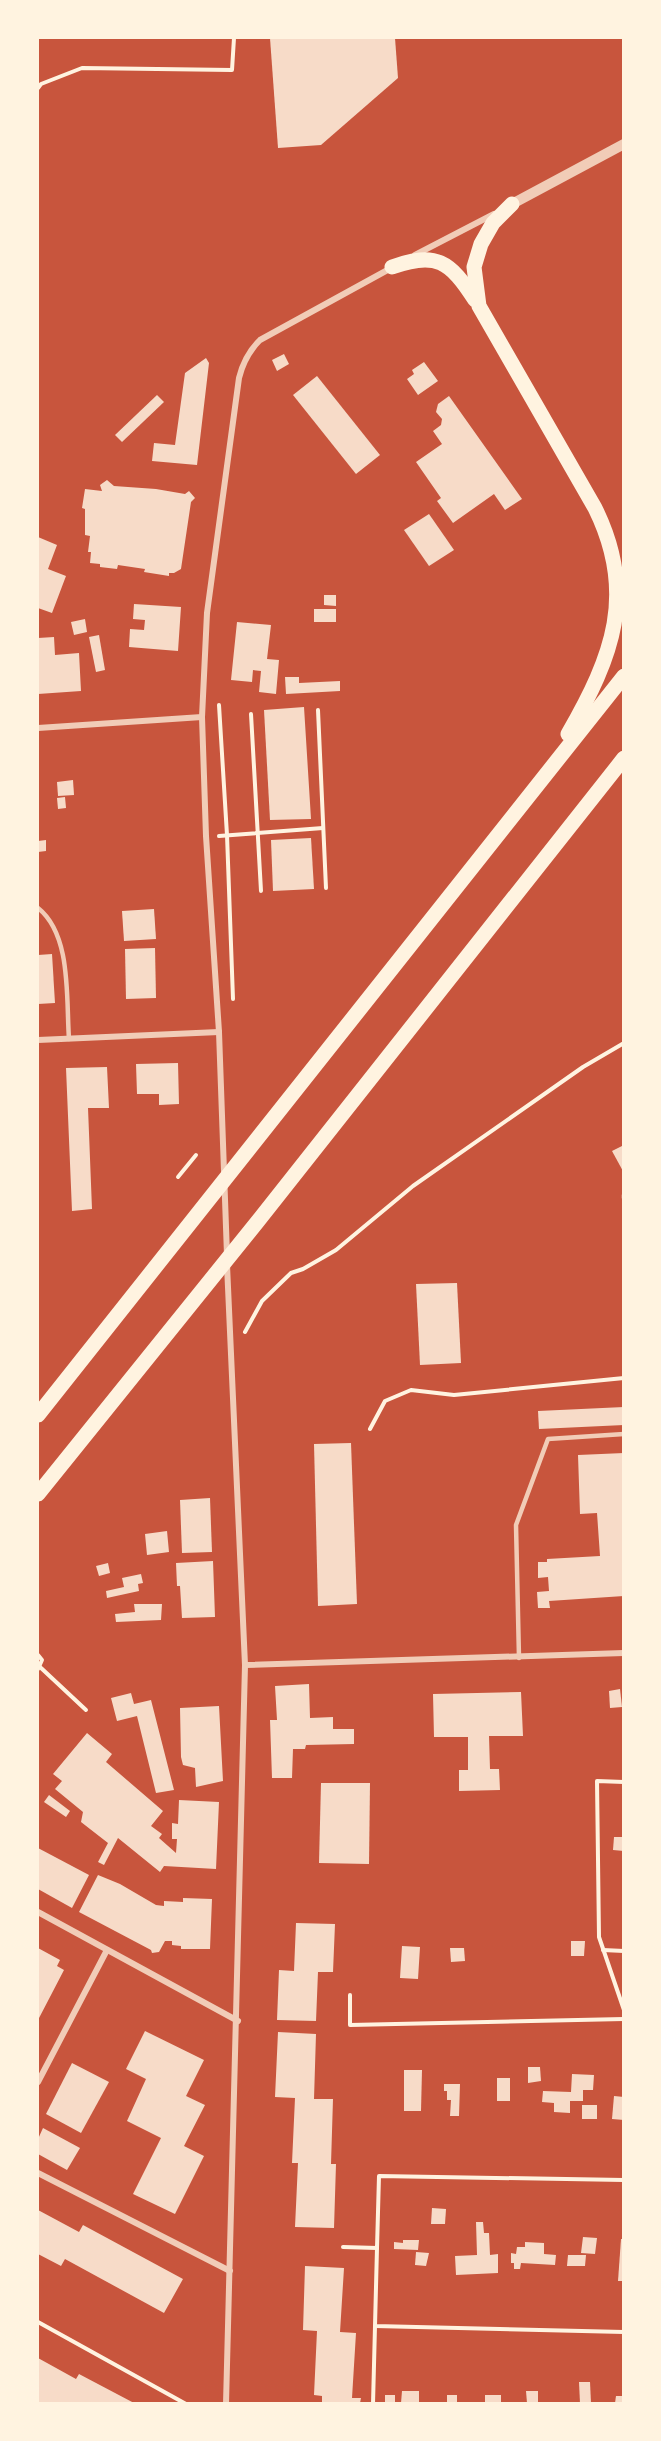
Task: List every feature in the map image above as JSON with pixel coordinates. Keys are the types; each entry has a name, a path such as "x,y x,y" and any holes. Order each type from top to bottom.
{"main road":[{"path":"478,306 474,267 481,244 493,223 512,204"},
{"path":"392,267 424,259 439,261 463,282 595,508 608,535 616,571 618,598 607,653 579,714 542,778"},
{"path":"38,1415 624,676"},
{"path":"38,1494 258,1221 624,758"}],"street":[{"path":"226,2403 238,2020 245,1665 233,1420 219,1032 206,836 202,717 207,613 239,378 243,362 250,350 260,340 279,328 624,144"},
{"path":"38,728 202,717"},
{"path":"38,1040 219,1032"},
{"path":"245,1665 624,1653"},
{"path":"38,1912 238,2020"},
{"path":"38,2082 107,1950"},
{"path":"38,2172 230,2271"}],"lane":[{"path":"38,908 45,914 62,945 69,1039"},
{"path":"519,1658 516,1525 549,1439 624,1434"}],"path":[{"path":"38,88 41,84 82,68 232,70 234,38"},
{"path":"219,705 227,835 233,1002"},
{"path":"318,710 327,888"},
{"path":"251,714 261,891"},
{"path":"206,836 323,828"},
{"path":"241,1337 262,1301 291,1273 303,1269 336,1250 412,1186 583,1067 624,1043"},
{"path":"178,1177 196,1155"},
{"path":"370,1429 385,1401 411,1390 454,1395 624,1378"},
{"path":"38,1655 42,1660 39,1668 86,1710"},
{"path":"624,1782 597,1781 599,1937 624,2010"},
{"path":"603,1950 624,1951"},
{"path":"350,1995 350,2025 624,2019"},
{"path":"373,2403 379,2176 624,2180"},
{"path":"343,2247 377,2248"},
{"path":"38,2322 186,2403"},
{"path":"375,2326 624,2332"}],"building":[{"path":"270,38 395,38 398,78 321,145 278,148"},
{"path":"284,354 289,364 277,371 272,360"},
{"path":"206,358 209,363 197,465 152,461 154,443 175,445 185,373"},
{"path":"424,362 438,381 418,395 407,379 414,374 412,370"},
{"path":"317,376 380,455 356,474 293,395"},
{"path":"157,395 164,402 122,442 115,435"},
{"path":"449,396 522,499 505,510 494,494 453,523 437,501 441,498 416,462 442,444 433,431 441,425 442,419 436,412 438,404"},
{"path":"107,480 114,486 185,494 189,491 195,498 191,502 181,569 169,573 169,576 144,572 145,569 118,565 117,569 90,563 91,552 88,552 90,536 85,535 85,509 82,508 85,489 102,491 100,485"},
{"path":"429,514 454,550 429,566 404,530"},
{"path":"38,537 57,545 48,569 66,576 52,613 38,608"},
{"path":"324,595 336,595 336,606 324,605"},
{"path":"134,604 181,607 178,651 129,647 130,629 144,630 145,620 133,619"},
{"path":"314,609 336,609 336,622 314,622"},
{"path":"85,619 87,632 74,635 71,622"},
{"path":"237,622 271,625 267,659 279,660 276,694 259,692 261,671 253,670 252,682 231,680"},
{"path":"99,635 105,670 96,672 89,637"},
{"path":"54,637 55,655 79,653 81,691 38,694 38,638"},
{"path":"285,677 299,677 299,683 340,681 340,691 286,694"},
{"path":"304,707 311,819 270,820 264,710"},
{"path":"73,780 74,795 58,796 57,782"},
{"path":"65,797 66,808 58,809 57,798"},
{"path":"311,838 314,889 273,891 271,840"},
{"path":"46,840 46,851 38,852 38,841"},
{"path":"154,909 156,939 124,941 122,911"},
{"path":"155,948 156,998 126,999 125,949"},
{"path":"52,954 55,1003 38,1004 38,955"},
{"path":"178,1063 179,1104 159,1105 159,1094 137,1094 136,1064"},
{"path":"107,1067 109,1108 88,1108 92,1209 72,1211 66,1068"},
{"path":"624,1145 624,1173 612,1151"},
{"path":"457,1283 461,1363 420,1365 416,1284"},
{"path":"624,1407 624,1425 539,1429 538,1411"},
{"path":"351,1443 357,1604 318,1606 314,1444"},
{"path":"624,1453 624,1596 549,1601 550,1608 538,1608 537,1592 549,1591 548,1577 538,1578 538,1562 547,1562 547,1559 600,1556 597,1513 580,1514 578,1455"},
{"path":"210,1498 212,1552 182,1553 180,1500"},
{"path":"167,1531 169,1552 147,1555 145,1534"},
{"path":"213,1561 215,1617 182,1618 176,1563"},
{"path":"108,1563 110,1573 99,1576 96,1566"},
{"path":"141,1574 143,1583 138,1584 139,1591 107,1598 106,1591 124,1587 122,1578"},
{"path":"134,1604 162,1604 161,1620 116,1622 115,1614 135,1612"},
{"path":"309,1684 310,1718 333,1717 333,1729 354,1729 354,1744 306,1745 305,1749 293,1749 292,1778 272,1778 270,1720 277,1720 275,1686"},
{"path":"620,1689 622,1707 610,1708 609,1691"},
{"path":"521,1692 523,1736 489,1736 490,1769 499,1769 500,1790 459,1791 459,1770 468,1770 468,1737 434,1737 433,1694"},
{"path":"131,1693 134,1704 151,1700 174,1790 156,1793 137,1716 117,1721 111,1698"},
{"path":"219,1706 223,1781 196,1787 195,1768 183,1765 181,1757 180,1708"},
{"path":"87,1733 112,1754 106,1762 163,1811 151,1826 162,1834 159,1838 176,1853 177,1839 172,1839 172,1823 178,1824 179,1800 219,1802 216,1869 164,1866 160,1872 118,1838 104,1865 98,1862 108,1843 81,1822 83,1812 55,1789 62,1781 53,1774"},
{"path":"321,1783 370,1783 369,1864 319,1863"},
{"path":"49,1795 70,1811 66,1817 44,1802"},
{"path":"614,1837 624,1837 624,1851 613,1850"},
{"path":"38,1848 89,1875 72,1908 38,1889"},
{"path":"98,1875 120,1884 156,1905 164,1906 164,1901 183,1902 183,1898 212,1899 210,1949 181,1949 181,1946 172,1945 172,1941 165,1941 159,1952 152,1953 151,1950 79,1912"},
{"path":"296,1923 335,1924 333,1972 318,1972 316,2021 277,2020 279,1970 294,1971"},
{"path":"571,1941 585,1941 584,1956 571,1956"},
{"path":"402,1946 420,1947 418,1979 400,1978"},
{"path":"38,1948 60,1960 57,1966 64,1970 38,2020"},
{"path":"450,1948 464,1948 465,1961 451,1962"},
{"path":"145,2031 204,2060 186,2096 205,2105 184,2146 204,2156 175,2214 133,2194 161,2138 127,2121 146,2079 126,2069"},
{"path":"278,2032 316,2034 314,2099 333,2099 331,2164 336,2164 334,2228 295,2227 298,2163 292,2163 295,2098 275,2097"},
{"path":"72,2063 109,2082 81,2133 46,2114"},
{"path":"528,2067 540,2067 541,2081 528,2083"},
{"path":"404,2070 422,2070 421,2111 404,2111"},
{"path":"572,2074 594,2075 593,2090 583,2090 583,2101 570,2101 570,2113 554,2112 554,2103 542,2102 543,2091 571,2092"},
{"path":"497,2078 510,2078 510,2101 497,2101"},
{"path":"444,2084 460,2084 459,2116 450,2116 451,2100 447,2100"},
{"path":"614,2096 624,2097 624,2120 612,2119"},
{"path":"582,2105 597,2105 597,2119 582,2119"},
{"path":"43,2128 80,2148 67,2170 38,2154 38,2139"},
{"path":"432,2208 446,2209 445,2224 431,2224"},
{"path":"38,2210 79,2232 83,2225 183,2279 164,2313 65,2259 61,2266 38,2254"},
{"path":"476,2222 483,2222 484,2233 489,2233 490,2255 498,2254 498,2273 456,2275 455,2256 477,2255"},
{"path":"583,2237 597,2238 595,2254 581,2253"},
{"path":"621,2239 624,2239 624,2281 618,2281"},
{"path":"403,2240 419,2240 418,2250 394,2249 394,2242 403,2243"},
{"path":"525,2242 544,2243 544,2254 556,2255 555,2265 521,2263 520,2269 514,2269 514,2263 511,2263 511,2253 516,2254 517,2247 525,2247"},
{"path":"416,2252 429,2253 426,2266 415,2265"},
{"path":"568,2255 586,2255 585,2266 567,2266"},
{"path":"305,2266 344,2268 340,2332 356,2333 352,2398 361,2398 360,2403 322,2403 322,2396 314,2395 317,2331 303,2330"},
{"path":"38,2358 76,2379 79,2374 134,2403 39,2403"},
{"path":"579,2382 590,2382 591,2403 580,2403"},
{"path":"402,2391 419,2391 419,2403 401,2403"},
{"path":"526,2391 538,2391 538,2403 527,2403"},
{"path":"385,2395 395,2395 395,2403 385,2403"},
{"path":"447,2395 457,2395 457,2403 447,2403"},
{"path":"485,2395 501,2395 501,2403 485,2403"},
{"path":"616,2396 624,2396 624,2403 615,2403"}]}
